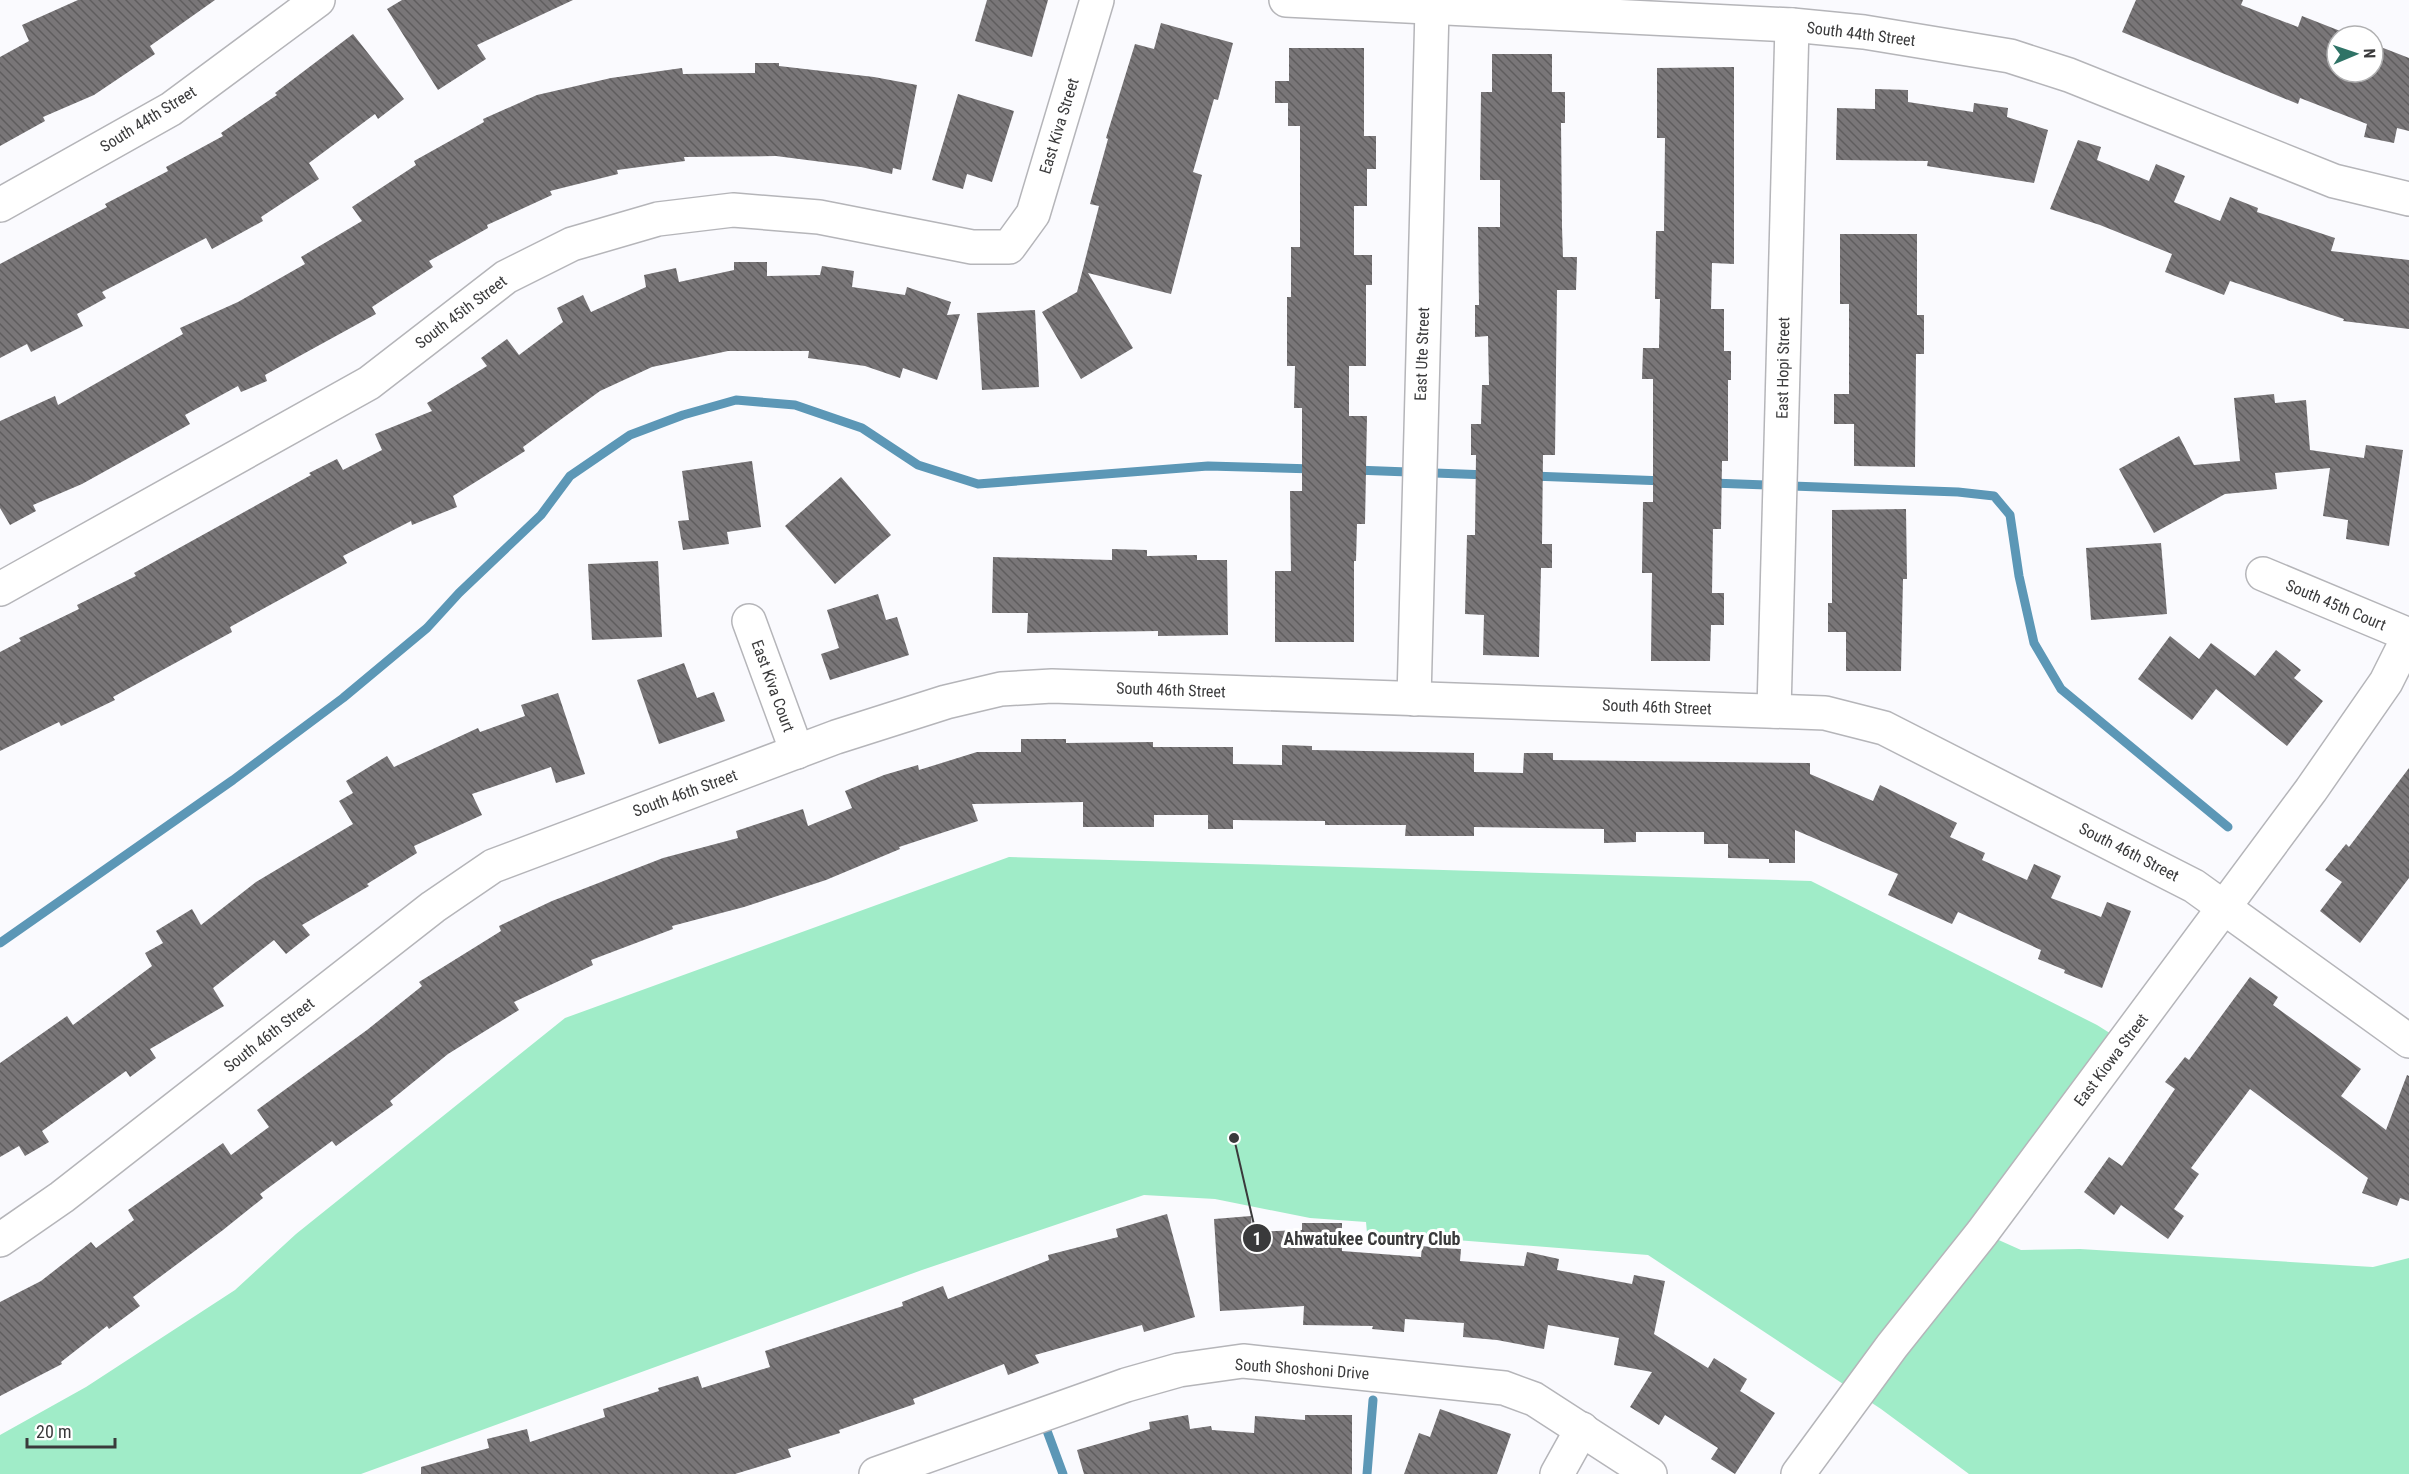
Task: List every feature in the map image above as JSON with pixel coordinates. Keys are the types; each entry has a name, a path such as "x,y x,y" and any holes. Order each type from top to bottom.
{"street":[{"name":"South 44th Street","path":"0,205 171,109 318,0"},
{"name":"East Kiva Street","path":"1010,247 1033,213 1097,0"},
{"name":"South 44th Street","path":"1286,0 1792,25 1864,32 2010,56 2069,75 2334,181 2409,199"},
{"name":"East Ute Street","path":"1414,699 1432,9"},
{"name":"East Hopi Street","path":"1774,711 1792,25"},
{"name":"South 45th Street","path":"0,590 369,383 506,277 572,244 658,219 733,210 819,217 972,247 1010,247"},
{"name":"South 45th Court","path":"2263,574 2409,636"},
{"name":"East Kiva Court","path":"749,621 797,752"},
{"name":"East Kiowa Street","path":"1798,1474 1892,1346 1982,1233 2312,790 2386,682 2409,636"},
{"name":"South 46th Street","path":"0,1240 62,1197 432,907 493,866 797,752 946,702 1002,689 1052,686 1826,713 1884,728 2194,886 2409,1041"},
{"name":"South Shoshoni Drive","path":"890,1472 1126,1385 1179,1370 1243,1361 1504,1388 1534,1399 1650,1474"},
{"path":"1557,1474 1582,1429"}],"green space":[{"path":"1009,857 1811,881 2097,1025 2124,1042 1983,1233 2021,1250 2080,1249 2373,1267 2409,1258 2409,1474 1969,1474 1881,1409 1648,1255 1367,1233 1366,1222 1310,1218 1215,1199 1144,1195 922,1270 361,1474 0,1474 0,1435 86,1387 235,1290 296,1234 565,1018"}],"building":[{"path":"78,0 215,0 150,46 155,54 94,95 43,117 45,121 0,146 0,57 29,41 22,25"},
{"path":"402,0 573,0 477,45 486,59 438,90 387,9"},
{"path":"987,0 1048,0 1032,57 975,41"},
{"path":"2136,0 2243,0 2241,5 2298,27 2302,16 2325,25 2325,84 2385,84 2385,49 2409,58 2409,131 2397,128 2394,143 2364,137 2367,124 2300,98 2298,104 2122,32"},
{"path":"1161,23 1233,43 1218,100 1214,99 1193,172 1202,175 1171,294 1088,273 1133,348 1081,379 1042,312 1077,292 1099,206 1090,204 1108,139 1106,138 1135,44 1154,49"},
{"path":"353,34 404,99 378,119 375,114 309,163 319,179 261,217 263,221 212,249 206,238 102,292 106,298 77,314 83,326 31,352 27,344 0,358 0,264 107,207 105,204 168,171 166,167 223,136 221,133 277,95 275,93"},
{"path":"1289,48 1364,48 1364,136 1376,136 1376,169 1367,169 1367,206 1354,206 1354,255 1372,255 1372,285 1366,285 1366,366 1349,366 1349,416 1367,416 1365,524 1357,524 1356,561 1354,561 1354,642 1275,642 1275,571 1291,571 1290,491 1302,491 1302,408 1294,408 1295,366 1287,366 1287,297 1291,297 1291,247 1300,247 1300,126 1288,126 1288,103 1275,103 1275,81 1289,81"},
{"path":"1492,54 1552,54 1552,92 1565,92 1565,123 1561,123 1563,257 1577,257 1576,290 1557,290 1555,455 1543,455 1542,544 1552,544 1552,568 1541,568 1539,657 1483,655 1484,615 1465,614 1467,535 1475,535 1476,455 1471,455 1471,424 1481,424 1482,385 1489,385 1488,336 1475,337 1475,305 1479,305 1478,227 1500,227 1500,180 1480,180 1481,92 1492,92"},
{"path":"755,63 779,63 779,66 874,77 917,85 901,170 893,168 892,174 861,167 776,156 684,157 685,161 617,170 618,174 550,191 552,195 487,225 488,228 429,261 433,267 372,307 376,314 265,375 267,381 241,392 238,386 185,415 190,424 82,484 33,505 36,511 10,525 0,508 0,421 55,396 58,405 183,334 180,328 238,302 305,264 301,257 362,221 352,207 416,165 414,161 484,122 483,119 537,95 611,78 682,68 683,74 755,73"},
{"path":"1734,67 1734,264 1712,263 1711,309 1724,309 1724,351 1731,351 1731,380 1728,380 1728,461 1722,461 1721,529 1713,529 1712,593 1724,593 1724,625 1711,625 1710,661 1651,661 1652,573 1642,573 1643,502 1653,502 1653,379 1642,379 1643,348 1659,348 1660,299 1655,299 1656,231 1664,231 1665,138 1657,138 1657,68"},
{"path":"1875,89 1908,90 1908,102 1973,112 1974,103 2008,108 2007,117 2048,130 2034,183 1927,166 1928,161 1836,160 1837,108 1875,109"},
{"path":"958,94 1014,111 992,182 967,174 963,189 932,180"},
{"path":"2078,140 2101,147 2097,160 2149,181 2156,164 2185,176 2174,202 2220,221 2230,197 2258,208 2257,212 2335,238 2331,251 2409,260 2409,329 2343,321 2344,319 2230,281 2224,295 2165,272 2172,254 2100,225 2050,209"},
{"path":"1840,234 1917,234 1917,315 1924,315 1924,354 1916,354 1915,467 1854,466 1854,424 1834,424 1834,394 1849,394 1849,304 1840,304"},
{"path":"734,262 767,262 767,276 820,275 822,266 854,271 852,287 905,295 907,287 951,302 947,315 960,314 937,380 903,368 900,378 865,366 808,358 809,351 728,351 652,367 600,391 523,447 525,451 453,496 457,507 412,525 411,521 343,556 347,563 230,627 232,632 113,697 115,700 61,726 59,722 0,751 0,652 21,641 19,638 79,609 77,605 136,576 134,573 311,475 309,473 337,459 343,470 382,450 375,434 432,411 427,403 487,366 481,358 507,339 519,355 563,322 557,308 583,295 591,312 646,287 644,275 676,268 679,282 734,270"},
{"path":"1035,310 1039,387 982,390 977,313"},
{"path":"2274,394 2275,403 2306,400 2310,450 2364,458 2366,445 2403,450 2389,546 2346,539 2348,520 2323,516 2330,468 2275,473 2277,489 2225,494 2154,533 2119,469 2179,436 2194,465 2240,461 2234,398"},
{"path":"752,461 761,527 727,532 729,544 683,550 678,521 689,520 682,471"},
{"path":"841,477 891,535 835,584 785,526"},
{"path":"1906,509 1907,579 1903,579 1901,671 1846,671 1846,632 1828,632 1828,603 1832,603 1832,510"},
{"path":"2161,543 2167,614 2091,620 2086,548"},
{"path":"1112,549 1147,550 1147,556 1197,555 1197,560 1227,560 1228,635 1158,636 1158,631 1027,633 1028,613 992,613 993,557 1112,560"},
{"path":"658,561 662,637 592,640 588,564"},
{"path":"878,594 886,620 897,617 909,655 830,680 821,654 839,648 827,610"},
{"path":"2170,636 2199,659 2211,643 2255,676 2276,650 2301,670 2294,678 2323,701 2287,746 2216,689 2192,720 2138,679"},
{"path":"684,663 697,698 714,692 725,721 659,744 637,680"},
{"path":"558,693 585,774 556,783 551,767 472,794 482,815 414,846 417,853 367,884 369,886 302,925 310,935 286,954 274,940 213,988 224,1006 150,1049 156,1058 130,1077 126,1071 42,1131 49,1142 25,1156 19,1146 0,1157 0,1063 67,1016 73,1025 152,966 145,953 163,943 156,931 192,909 201,925 256,882 353,824 339,801 353,793 346,781 387,756 394,767 478,728 480,732 525,716 521,705"},
{"path":"1021,739 1066,739 1066,743 1153,742 1153,747 1233,747 1233,764 1282,765 1282,745 1312,746 1312,750 1474,753 1474,772 1523,773 1524,753 1553,753 1553,760 1810,763 1810,774 1873,801 1880,785 1957,823 1950,837 1985,853 1982,860 2027,880 2034,864 2061,876 2051,898 2101,917 2107,902 2131,911 2102,988 2064,973 2065,970 2038,959 2041,950 1958,912 1952,924 1888,895 1898,874 1795,830 1795,863 1769,863 1769,859 1728,858 1728,844 1704,844 1704,832 1636,832 1636,842 1604,843 1604,829 1474,827 1474,836 1405,836 1406,825 1325,825 1325,821 1233,820 1233,829 1208,829 1208,815 1154,815 1154,827 1083,827 1083,802 972,804 978,821 899,847 900,849 826,880 744,907 672,926 673,929 591,960 593,965 514,1002 519,1010 448,1054 390,1101 393,1105 336,1146 332,1141 260,1194 263,1198 133,1297 140,1306 109,1329 107,1326 61,1362 62,1364 0,1396 0,1302 41,1281 91,1242 96,1248 134,1220 128,1210 223,1143 231,1155 269,1127 257,1110 367,1030 422,986 419,982 501,931 499,926 552,901 663,858 738,838 736,831 803,809 808,826 852,808 845,791 884,775 918,765 919,770 977,752 1021,752"},
{"path":"2409,768 2409,878 2360,943 2320,911 2342,882 2325,870 2346,844 2349,847"},
{"path":"2250,977 2278,997 2273,1005 2361,1069 2341,1096 2386,1130 2407,1075 2409,1076 2409,1201 2400,1198 2397,1206 2362,1193 2368,1178 2250,1089 2191,1168 2199,1174 2174,1209 2184,1216 2168,1239 2121,1205 2114,1215 2084,1192 2109,1157 2122,1166 2175,1089 2165,1082 2185,1057 2189,1060"},
{"path":"1167,1214 1195,1317 1144,1332 1142,1325 1035,1355 1039,1363 1008,1375 1004,1364 913,1399 915,1404 839,1430 840,1433 788,1449 791,1457 735,1474 421,1474 421,1467 489,1448 487,1439 527,1429 530,1442 605,1417 603,1409 659,1391 658,1388 698,1376 702,1388 770,1367 765,1351 903,1306 902,1302 943,1286 948,1299 1049,1260 1048,1255 1118,1237 1116,1229"},
{"path":"1251,1216 1252,1232 1302,1230 1302,1223 1342,1223 1342,1251 1421,1257 1422,1246 1461,1249 1460,1261 1524,1266 1527,1252 1559,1259 1557,1270 1632,1284 1634,1275 1665,1281 1654,1334 1708,1368 1714,1358 1747,1379 1740,1391 1775,1413 1735,1474 1711,1459 1718,1448 1665,1415 1659,1425 1630,1407 1652,1372 1614,1365 1619,1338 1548,1325 1544,1349 1497,1340 1463,1337 1464,1323 1405,1319 1404,1332 1372,1329 1373,1326 1303,1325 1304,1306 1220,1311 1214,1219"},
{"path":"1440,1409 1511,1434 1497,1474 1404,1474 1419,1433 1430,1437"},
{"path":"1188,1415 1190,1429 1211,1426 1212,1430 1254,1433 1255,1416 1305,1420 1305,1415 1352,1415 1352,1474 1084,1474 1077,1450 1150,1429 1149,1422"}],"waterway":[{"path":"0,943 233,780 343,698 427,628 459,593 541,515 570,476 630,435 683,415 736,400 795,405 862,428 918,465 978,484 1208,466 1314,469"},
{"path":"1355,470 1488,475"},
{"path":"1532,476 1665,481"},
{"path":"1712,483 1958,492 1994,496 2010,515 2019,576 2034,643 2061,689 2228,827"},
{"path":"1367,1474 1373,1400"},
{"path":"1043,1420 1063,1474"}],"place":[{"name":"Ahwatukee Country Club","path":"1234,1138"}]}
